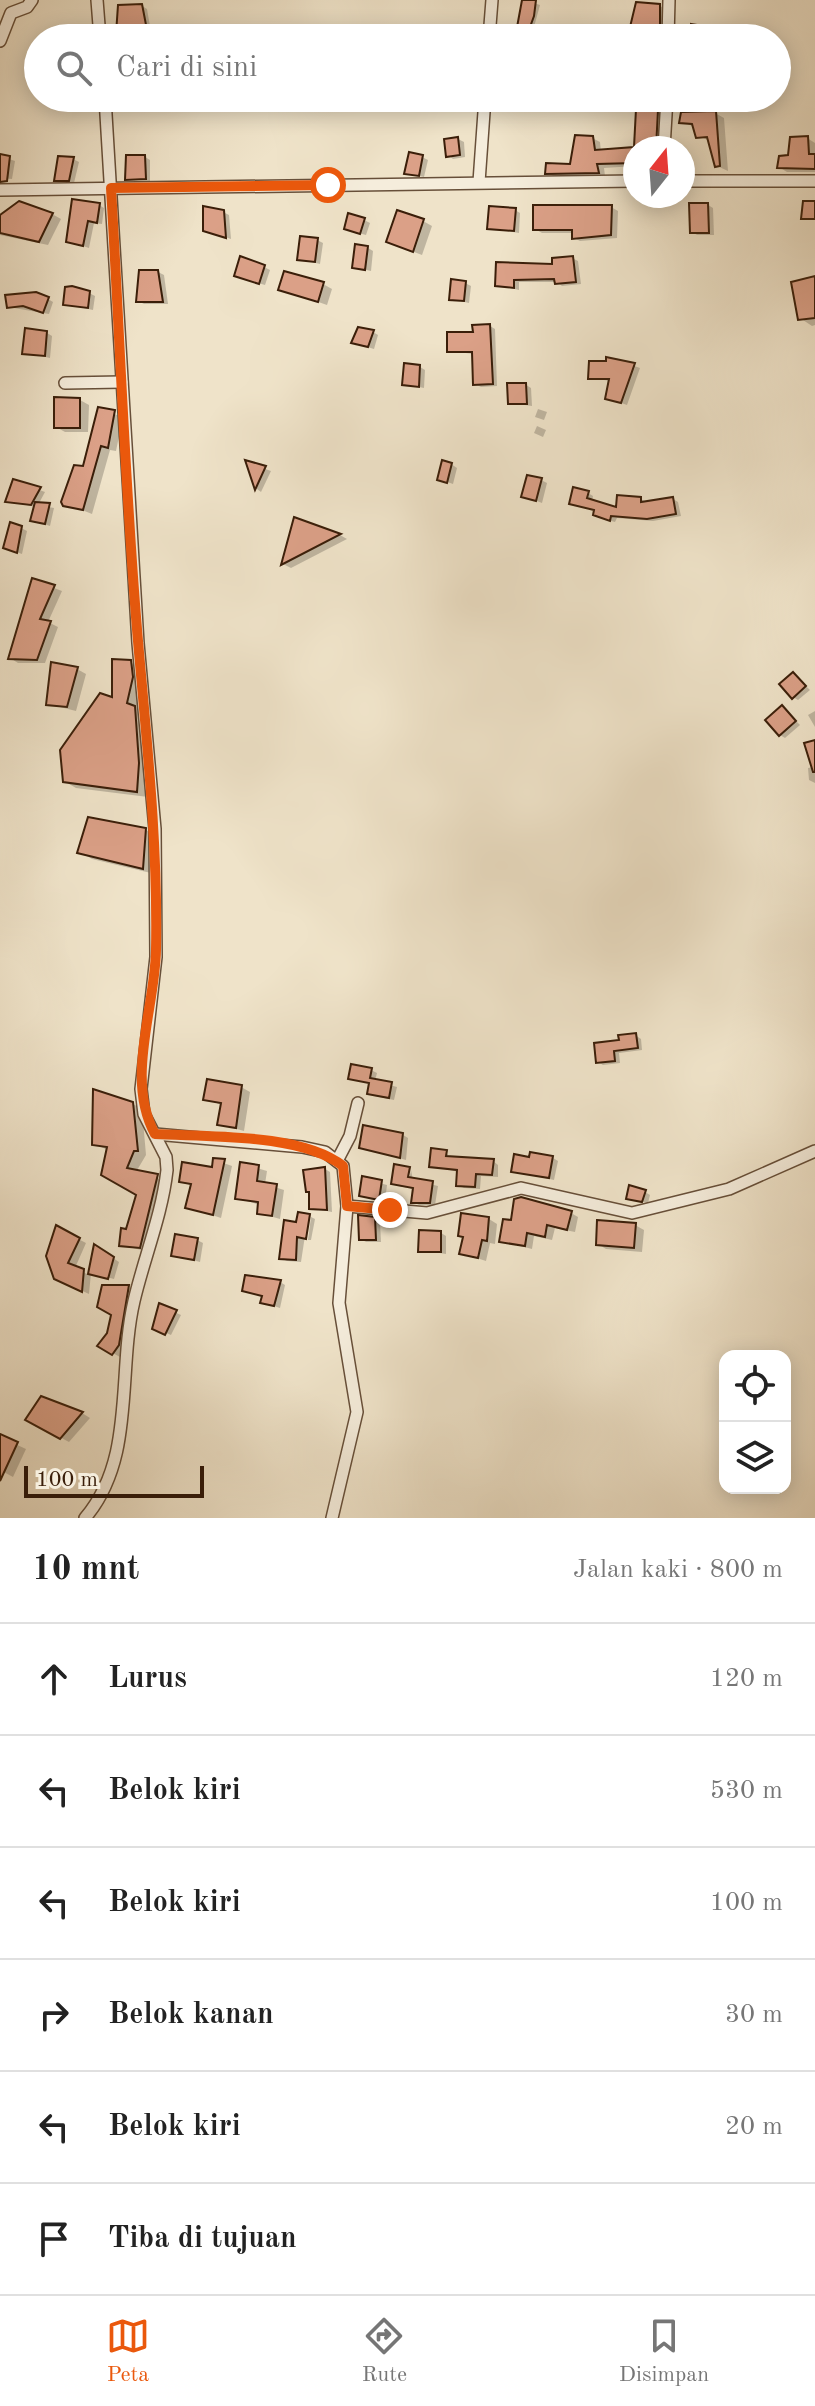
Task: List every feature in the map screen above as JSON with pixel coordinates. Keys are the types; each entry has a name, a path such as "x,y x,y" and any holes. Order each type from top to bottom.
{"street":[{"path":"0,41 11,13 27,7 32,0"},
{"path":"97,0 99,24"},
{"path":"490,24 492,0"},
{"path":"668,24 669,0"},
{"path":"85,1518 101,1500 113,1473 133,1303 167,1170 166,1157 144,1114 141,1089 156,957 155,829 138,643 106,112"},
{"path":"479,182 484,112"},
{"path":"665,136 666,112"},
{"path":"0,190 623,181"},
{"path":"695,181 815,181"},
{"path":"65,383 122,382"},
{"path":"337,1161 350,1136 358,1103"},
{"path":"155,1134 302,1147 325,1152 343,1166 347,1206 339,1303 357,1412 332,1518"},
{"path":"347,1206 427,1213 521,1188 632,1213 729,1189 815,1151"}],"building":[{"path":"522,0 536,0 531,24 518,24"},
{"path":"636,2 660,4 660,24 631,24"},
{"path":"142,4 146,24 117,24 118,5"},
{"path":"636,112 658,112 657,136 635,136"},
{"path":"681,112 716,112 720,166 715,167 707,137 696,138 692,124 679,123"},
{"path":"575,135 593,136 595,150 623,148 623,163 597,164 599,173 545,174 546,163 570,164"},
{"path":"808,136 809,154 815,154 815,169 777,168 779,156 788,155 790,137"},
{"path":"458,137 460,155 446,157 444,139"},
{"path":"409,152 423,155 419,176 404,174"},
{"path":"0,154 10,156 7,181 0,182"},
{"path":"126,155 145,155 146,179 125,180"},
{"path":"58,156 74,157 69,181 54,181"},
{"path":"72,199 100,203 97,223 88,221 83,246 66,242"},
{"path":"19,201 53,213 39,242 0,233 0,215"},
{"path":"803,201 815,201 815,219 801,219"},
{"path":"695,203 708,203 709,233 690,233 689,208 695,208"},
{"path":"533,205 612,205 611,235 572,239 572,230 533,230"},
{"path":"203,206 224,210 226,238 203,231"},
{"path":"489,206 516,208 514,231 487,229"},
{"path":"397,210 424,219 413,252 386,242"},
{"path":"348,213 365,218 360,234 344,229"},
{"path":"300,236 318,238 315,262 297,260"},
{"path":"355,244 368,246 365,270 352,268"},
{"path":"240,256 265,265 259,284 234,276"},
{"path":"573,256 576,282 555,284 554,279 514,280 514,288 495,286 496,262 552,264 552,258"},
{"path":"139,270 158,270 163,302 136,302"},
{"path":"284,271 324,282 318,302 278,290"},
{"path":"815,276 815,318 798,320 791,282"},
{"path":"451,279 466,281 464,301 449,300"},
{"path":"65,287 90,291 88,308 63,305"},
{"path":"36,292 49,297 43,313 23,306 7,308 5,295"},
{"path":"490,324 493,384 473,385 472,352 447,352 447,332 473,332 472,325"},
{"path":"358,327 374,330 368,347 351,343"},
{"path":"25,328 47,331 45,356 22,354"},
{"path":"606,357 635,363 621,403 605,399 609,379 588,379 589,361 606,361"},
{"path":"404,363 420,365 419,387 402,385"},
{"path":"507,383 526,383 527,404 508,404"},
{"path":"54,397 80,398 80,428 54,428"},
{"path":"98,407 115,410 108,448 101,446 83,510 63,506 61,502 74,465 83,466"},
{"path":"245,460 266,466 255,490"},
{"path":"442,460 452,463 447,483 437,480"},
{"path":"527,475 542,478 536,501 521,497"},
{"path":"13,479 41,487 31,505 5,502"},
{"path":"573,487 589,491 587,498 616,507 617,495 641,497 641,502 673,497 676,514 647,519 611,516 610,521 593,515 594,510 569,504"},
{"path":"35,502 50,503 45,524 30,521"},
{"path":"294,517 341,534 281,565"},
{"path":"10,522 22,526 17,553 3,548"},
{"path":"32,578 55,585 40,619 51,621 37,660 8,659"},
{"path":"112,659 131,660 133,677 127,703 135,706 139,763 137,792 63,782 60,750 100,693 112,697"},
{"path":"51,662 78,667 67,707 46,705"},
{"path":"793,672 806,686 792,699 779,684"},
{"path":"782,705 796,721 779,736 765,720"},
{"path":"815,740 815,772 813,772 804,743"},
{"path":"88,817 146,828 143,869 77,853"},
{"path":"636,1033 638,1048 614,1051 615,1061 596,1063 594,1043 619,1040 618,1035"},
{"path":"351,1064 372,1068 370,1078 392,1082 389,1098 367,1094 369,1083 348,1079"},
{"path":"207,1079 242,1085 236,1128 217,1125 221,1103 203,1100"},
{"path":"93,1089 133,1102 138,1151 134,1151 127,1168 158,1174 140,1248 119,1246 121,1228 126,1229 136,1195 101,1175 107,1147 92,1145"},
{"path":"363,1125 403,1133 400,1158 359,1148"},
{"path":"431,1148 447,1150 446,1156 494,1159 492,1175 476,1174 475,1187 456,1186 457,1170 429,1167"},
{"path":"530,1152 553,1156 549,1178 511,1172 514,1154 529,1157"},
{"path":"213,1158 225,1159 213,1215 185,1208 191,1184 179,1182 182,1162 212,1167"},
{"path":"240,1162 259,1165 257,1181 277,1184 272,1216 257,1214 258,1202 235,1199"},
{"path":"394,1164 410,1167 408,1177 433,1181 430,1203 411,1203 413,1188 391,1184"},
{"path":"325,1167 327,1210 309,1209 309,1192 306,1192 303,1170"},
{"path":"362,1176 382,1180 379,1200 359,1196"},
{"path":"629,1185 646,1190 642,1202 626,1199"},
{"path":"521,1197 572,1211 567,1230 547,1225 545,1237 527,1233 525,1246 499,1242 503,1219 511,1220 514,1199"},
{"path":"298,1212 310,1214 306,1239 297,1237 296,1260 279,1259 284,1220 296,1222"},
{"path":"461,1213 489,1217 487,1241 482,1240 478,1258 459,1254 463,1237 458,1236"},
{"path":"358,1215 375,1217 376,1240 359,1240"},
{"path":"597,1220 636,1223 634,1248 596,1245"},
{"path":"56,1225 80,1238 68,1263 84,1269 82,1292 54,1279 46,1256"},
{"path":"419,1230 441,1231 441,1252 418,1252"},
{"path":"175,1234 198,1238 194,1260 171,1256"},
{"path":"94,1244 114,1257 108,1279 88,1274"},
{"path":"245,1275 281,1280 274,1306 260,1303 262,1296 242,1291"},
{"path":"102,1285 129,1285 119,1345 112,1355 97,1346 107,1333 111,1315 97,1307"},
{"path":"159,1303 177,1310 165,1335 152,1329"},
{"path":"41,1396 83,1412 60,1439 25,1420"},
{"path":"0,1434 18,1442 0,1481"}],"route":[{"path":"328,185 111,188 138,643 155,829 156,957 141,1089 144,1114 155,1134 239,1139 325,1152 343,1166 347,1206 390,1210"}]}
